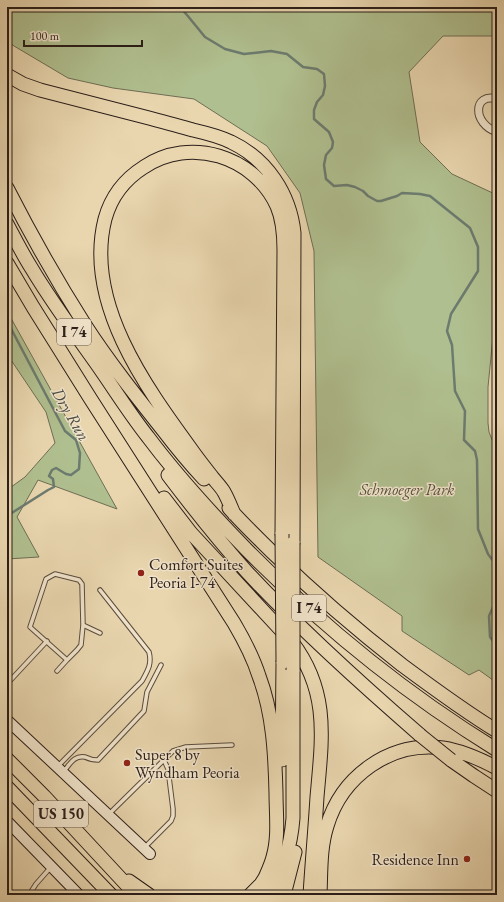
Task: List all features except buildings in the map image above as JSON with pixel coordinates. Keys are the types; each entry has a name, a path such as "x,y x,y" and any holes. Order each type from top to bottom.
{"highway":[{"path":"7,75 23,84 40,90 190,129 229,141 252,155 265,167 277,182 287,202 293,221 293,543 290,670 281,828 275,858 269,872 264,880 250,895"},
{"path":"234,514 224,491 191,449 150,390 132,360 120,336 111,312 102,274 101,249 103,233 107,215 115,196 127,181 139,170 151,162 168,155 194,152 210,153 240,165 258,180 268,191 277,207 282,222 284,245 282,534 299,819 296,848 284,895"},
{"name":"I 74","path":"7,188 63,290 111,363 142,405 234,514 290,570 344,618 420,678 496,730"},
{"name":"I 74","path":"7,224 31,268 50,298 147,437 187,486 214,515 298,599 379,668 456,724 497,750"},
{"path":"7,263 32,307 234,623 254,662 262,682 269,711 275,766 275,847 272,861 264,880"},
{"path":"32,307 178,517 203,547 278,625 306,663 319,699 322,732 310,895"},
{"path":"147,437 159,463 199,516 247,572 281,607 314,640 420,735 451,760 497,791"},
{"path":"268,895 282,865 289,845 293,818 290,670"},
{"path":"320,895 324,840 331,815 343,792 354,779 368,767 384,758 400,752 430,747 453,750 468,754 497,768"},
{"name":"US 150","path":"7,759 44,796 136,895"},
{"name":"US 150","path":"7,788 111,895"},
{"path":"113,870 150,895"}],"street":[{"path":"497,99 488,98 482,102 478,108 480,117 485,125 497,132"},
{"path":"7,720 147,851"},
{"path":"7,821 79,895"}],"lane":[{"path":"57,671 77,650 80,645 83,625 82,584 79,580 55,574 46,579 30,627 67,660"},
{"path":"60,769 142,681 149,669 151,659 149,652 100,590"},
{"path":"83,625 100,633"},
{"path":"7,684 47,641"},
{"path":"60,769 78,757 98,760 144,711 147,692 161,665"},
{"path":"108,815 173,751 186,747 232,745"},
{"path":"147,851 171,821 173,816 174,809 168,770 164,760"},
{"path":"29,895 51,866"}],"green space":[{"name":"Schmoeger Park","path":"7,7 497,7 497,36 443,36 409,72 420,142 452,174 497,195 497,296 488,387 488,423 489,432 496,450 497,459 497,683 479,670 469,675 402,631 402,616 318,557 314,251 300,193 267,146 194,99 113,88 68,78 7,41"},
{"path":"7,311 117,509 38,480 17,517 39,557 7,559 7,490 25,477 55,443 46,412 7,354"}],"waterway":[{"path":"180,7 205,37 225,49 244,54 271,51 287,54 303,67 317,69 324,74 325,86 323,95 317,102 314,110 314,119 329,132 333,142 332,148 326,155 324,165 326,179 334,186 347,185 355,187 377,201 397,196 402,193 430,196 470,228 478,247 478,271 451,314 447,331 452,345 455,391 465,411 464,440 475,451 477,460 478,529 488,554 497,566"},
{"name":"Dry Run","path":"7,321 65,431 76,440 80,453 79,469 71,475 66,474 56,468 52,470 49,476 53,479 54,487 7,516"},
{"path":"497,598 489,616 490,637 497,646"}],"place":[{"name":"Comfort Suites Peoria I-74","path":"141,573"},
{"name":"Super 8 by Wyndham Peoria","path":"127,763"},
{"name":"Residence Inn","path":"467,859"}]}
